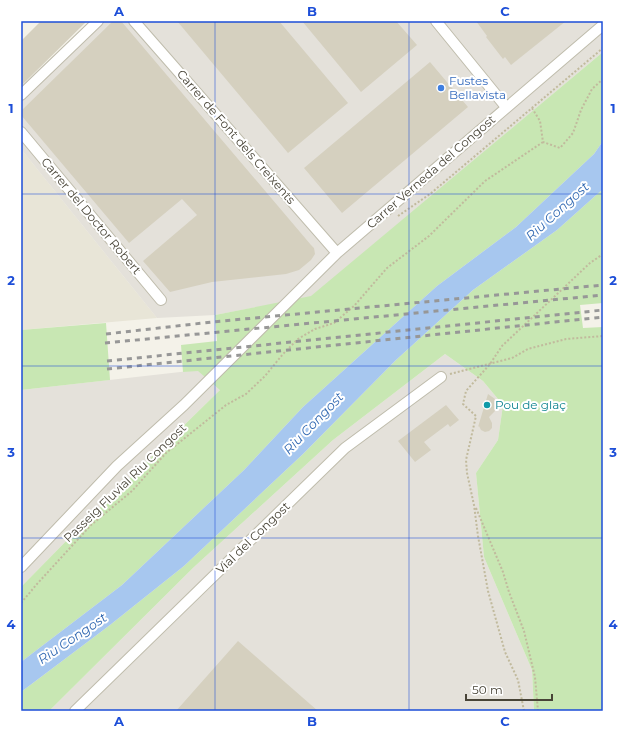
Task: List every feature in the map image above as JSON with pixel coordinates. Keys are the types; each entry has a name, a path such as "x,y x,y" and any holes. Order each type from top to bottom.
{"street":[{"path":"21,95 98,21"},
{"name":"Carrer de Font dels Creixents","path":"134,21 338,253"},
{"path":"436,21 506,107"},
{"name":"Carrer Verneda del Congost","path":"21,567 117,466 184,405 338,253 603,25"},
{"name":"Carrer del Doctor Robert","path":"21,132 162,300"},
{"name":"Vial del Congost","path":"75,711 345,448 441,377"}],"path":[{"path":"396,217 430,194 603,48"},
{"path":"532,108 540,121 543,142 560,148 573,133 581,110 592,90 603,79"},
{"name":"Passeig Fluvial Riu Congost","path":"21,603 91,525 132,490 166,453 226,405 246,394 265,376 298,339 315,329 334,323 354,306 387,268 429,236 486,181 543,142"},
{"path":"524,711 518,680 505,652 488,591 466,460 476,416 463,404 466,391 490,364 502,346 590,264 603,254"},
{"path":"441,377 512,358 528,349 566,339 603,336"},
{"path":"474,505 504,572 509,592 524,631 535,677 538,711"}],"shaded area":[{"path":"90,21 603,21 603,52 311,297 215,315 157,318 21,149 21,86"},
{"path":"21,149 157,318 21,330"},
{"path":"445,354 483,381 503,405 498,440 476,473 484,557 532,670 534,711 49,711 194,567 333,440"},
{"path":"198,370 221,389 21,587 21,390"}],"green space":[{"path":"603,52 603,141 594,154 516,227 437,286 303,407 244,470 122,585 21,662 21,587 220,390 198,371 183,372 181,345 217,341 215,315 311,296"},
{"path":"603,189 603,303 580,305 583,328 603,327 603,711 534,711 532,670 484,557 476,473 498,440 503,405 483,381 445,354 333,440 194,567 49,711 21,711 21,692 110,625 184,566 303,454 396,360 473,290 557,230"},
{"path":"106,323 110,380 21,390 21,330"}],"water":[{"name":"Riu Congost","path":"603,141 603,189 557,230 473,290 396,360 303,454 184,566 110,625 21,692 21,662 122,585 244,470 303,407 437,286 516,227 594,154"}],"building":[{"path":"41,21 87,21 21,86 21,41"},
{"path":"113,21 121,21 314,248 315,254 311,260 299,270 286,274 212,282 170,292 143,261 197,215 182,199 129,243 21,115 21,111"},
{"path":"177,21 279,21 348,103 288,153"},
{"path":"302,21 396,21 417,45 361,92"},
{"path":"476,21 566,21 511,65 505,57 503,59"},
{"path":"430,62 468,107 342,213 304,168"},
{"path":"488,394 495,399 497,406 495,411 489,417 492,423 492,428 485,432 481,430 479,426 478,427"},
{"path":"446,405 459,420 450,427 448,424 424,442 431,450 415,462 398,441"},
{"path":"238,641 318,711 176,711"}],"railway":[{"path":"106,334 212,322 603,285"},
{"path":"105,343 603,295"},
{"path":"107,361 603,310"},
{"path":"107,369 603,317"}],"place":[{"name":"Fustes Bellavista","path":"441,88"},
{"name":"Pou de glaç","path":"487,405"}]}
